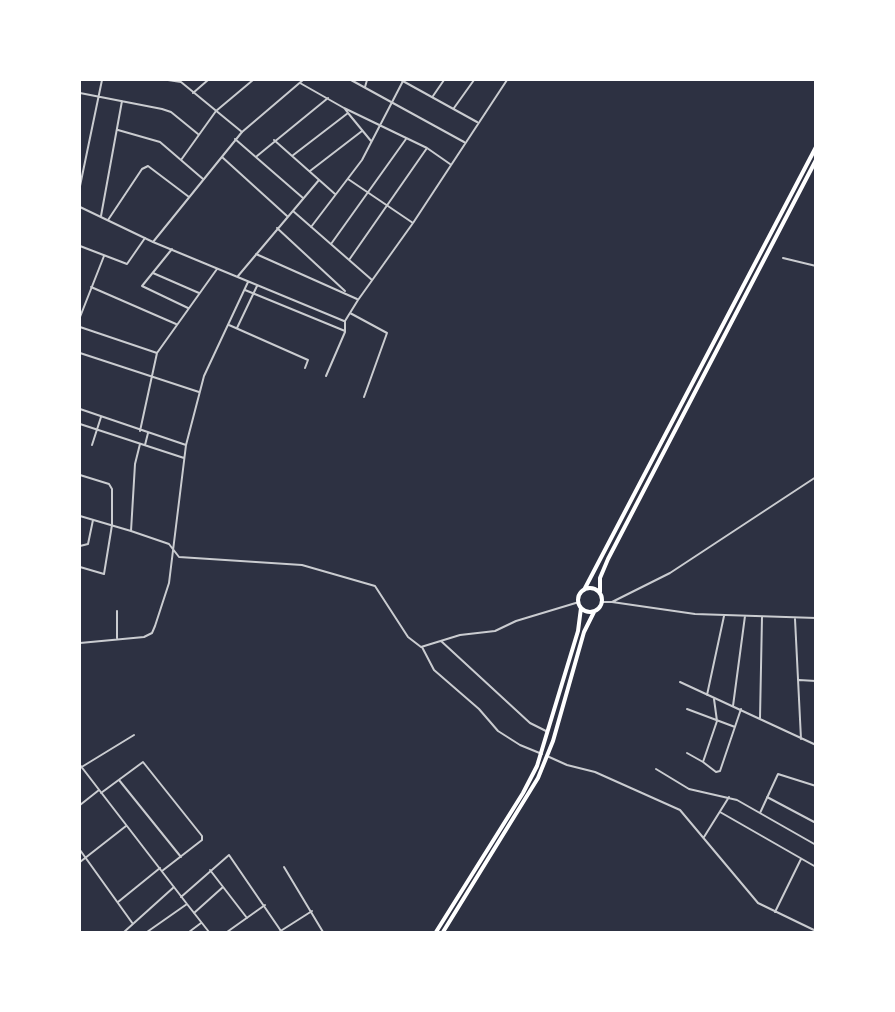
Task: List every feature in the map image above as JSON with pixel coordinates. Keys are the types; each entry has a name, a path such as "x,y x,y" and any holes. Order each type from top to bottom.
{"highway":[{"path":"436,933 523,793 542,754 580,625 579,602 584,590 816,147"},
{"path":"443,933 528,796 548,756 584,632 602,602 600,592 602,574 610,554 816,160"},
{"path":"584,590 591,588 600,592"},
{"path":"581,608 594,612"}],"street":[{"path":"80,186 102,80"},
{"path":"168,80 181,81 242,132"},
{"path":"193,93 208,80"},
{"path":"181,160 216,111 253,80"},
{"path":"153,242 235,139 303,80"},
{"path":"351,80 464,142"},
{"path":"365,87 367,80"},
{"path":"311,227 348,179 371,142 402,80 478,122"},
{"path":"433,96 444,80"},
{"path":"454,108 474,80"},
{"path":"326,376 345,332 345,321 507,80"},
{"path":"300,83 344,108 427,148 450,164"},
{"path":"80,93 171,112 198,134"},
{"path":"257,156 328,98"},
{"path":"100,216 122,101"},
{"path":"344,108 371,142"},
{"path":"292,156 348,113"},
{"path":"118,130 156,140 203,179"},
{"path":"310,171 362,131"},
{"path":"331,244 406,138"},
{"path":"235,139 303,198"},
{"path":"274,140 336,195"},
{"path":"349,260 389,206 427,148"},
{"path":"221,157 287,216"},
{"path":"108,220 142,169 148,166 189,197"},
{"path":"348,179 413,223"},
{"path":"237,277 319,180"},
{"path":"80,207 153,242 345,321"},
{"path":"292,210 372,280"},
{"path":"277,228 348,294"},
{"path":"80,246 128,264 146,238"},
{"path":"172,249 142,286 189,308"},
{"path":"256,254 358,300"},
{"path":"80,316 104,256"},
{"path":"783,258 816,266"},
{"path":"140,431 157,353 218,268"},
{"path":"153,273 199,293"},
{"path":"80,643 144,637 152,633 169,583 171,548 186,445 199,392 248,282"},
{"path":"237,328 257,286"},
{"path":"91,287 176,324"},
{"path":"245,290 345,332"},
{"path":"350,313 387,333 364,397"},
{"path":"229,325 308,360 305,368"},
{"path":"80,327 157,353"},
{"path":"80,353 199,392"},
{"path":"80,409 186,445"},
{"path":"92,445 101,417"},
{"path":"80,424 184,458"},
{"path":"145,446 148,433"},
{"path":"132,531 135,464 140,444"},
{"path":"80,475 111,486 112,525 104,574 80,567"},
{"path":"612,602 670,573 816,477"},
{"path":"80,516 164,541 179,557 302,565 375,586 408,637 422,647 434,670 480,709 498,731 520,745 542,754"},
{"path":"80,546 88,544 93,520"},
{"path":"422,647 467,634 495,631 516,621 579,602"},
{"path":"602,602 724,615 816,618"},
{"path":"117,611 117,639"},
{"path":"707,695 724,615"},
{"path":"734,706 745,616"},
{"path":"760,718 762,617"},
{"path":"795,617 801,739"},
{"path":"441,641 530,723 549,732"},
{"path":"799,680 816,681"},
{"path":"680,682 816,745"},
{"path":"703,762 717,721 713,698"},
{"path":"687,709 735,728"},
{"path":"687,753 716,772 720,771 741,709"},
{"path":"134,735 80,767 209,933"},
{"path":"548,756 567,765 595,772 625,788 672,805 687,816 758,903 816,931"},
{"path":"80,805 119,780 140,762 145,763 202,836 202,840 182,857 118,902"},
{"path":"656,769 689,789 729,797 816,844"},
{"path":"760,813 778,774 816,786"},
{"path":"119,780 182,857"},
{"path":"704,837 729,797"},
{"path":"767,797 816,824"},
{"path":"720,812 816,867"},
{"path":"80,862 126,826"},
{"path":"80,850 134,924"},
{"path":"182,897 210,869 229,855 265,905 280,932 312,911"},
{"path":"776,912 801,858"},
{"path":"284,867 323,933"},
{"path":"210,869 247,918"},
{"path":"124,933 174,887"},
{"path":"194,913 224,887"},
{"path":"147,933 187,904"},
{"path":"226,933 265,905"},
{"path":"189,933 201,923"}]}
